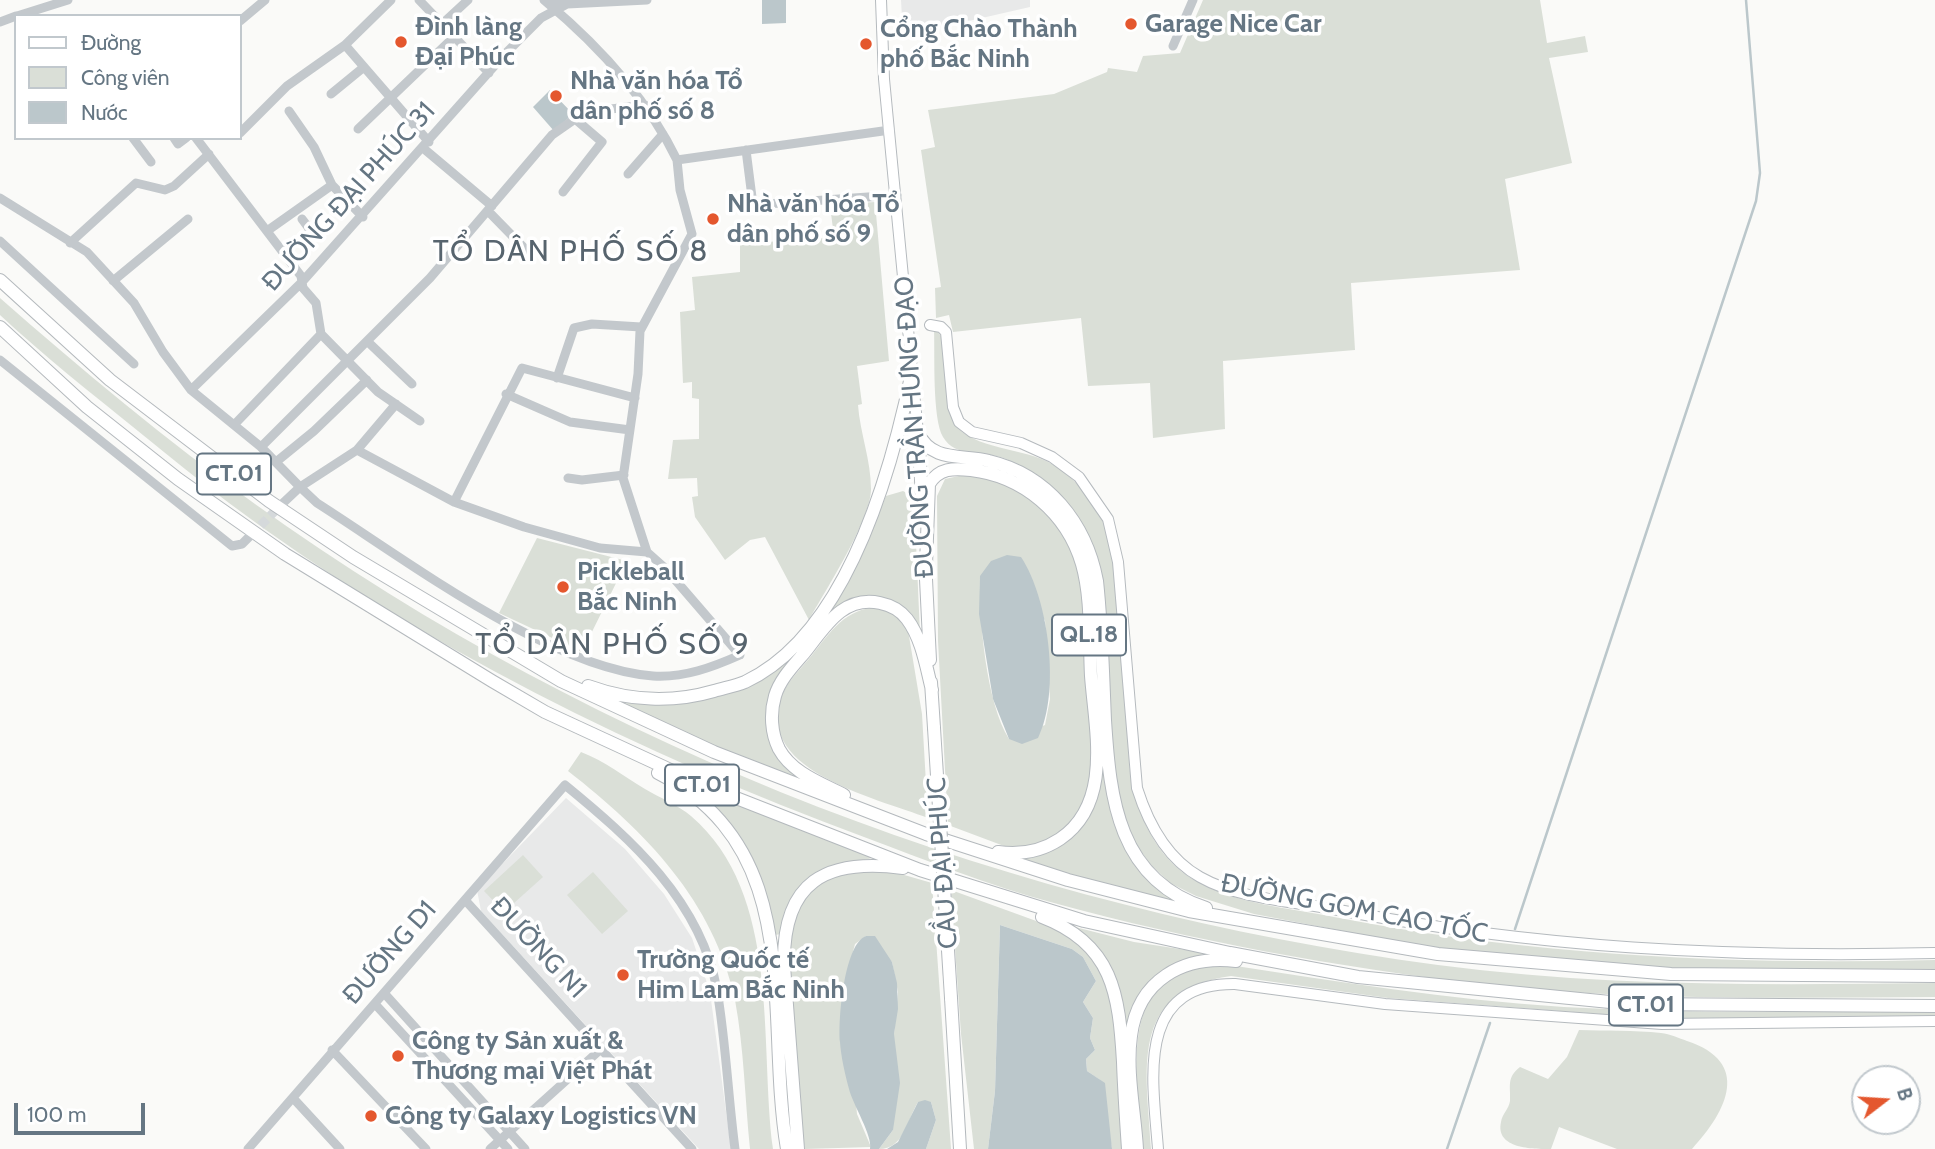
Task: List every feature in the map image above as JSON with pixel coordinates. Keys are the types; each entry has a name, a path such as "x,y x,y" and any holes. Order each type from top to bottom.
{"highway":[{"name":"CT.01","path":"0,280 110,380 269,501 353,557 490,639 561,681 714,752 926,834 1068,880 1141,899 1259,925 1412,950 1523,963 1671,974 1935,976"},
{"name":"CT.01","path":"0,327 88,407 178,479 285,554 545,712 703,785 957,883 1084,921 1357,976 1630,1004 1935,1006"},
{"path":"490,639 590,687 641,698 686,699 745,682 788,652 821,614 844,576 882,487 900,428 912,372"},
{"path":"918,433 927,445 942,455 989,461 1030,479 1062,505 1085,539 1098,590 1112,795 1125,837 1152,875 1180,897 1205,908 1412,950"},
{"name":"ĐƯỜNG TRẦN HƯNG ĐẠO","path":"918,433 934,728"},
{"name":"QL.18","path":"926,565 929,484 943,471 976,471 1007,479 1035,495 1058,517 1074,544 1084,573 1097,765 1094,790 1087,810 1069,832 1049,845 1008,853 926,834"},
{"path":"900,824 791,764 779,747 774,733 774,701 787,674 830,620 851,604 862,602 886,605 907,619 921,649 932,690"},
{"path":"492,681 544,718 686,790 710,811 748,860 761,892 771,939 787,1149"},
{"name":"CẦU ĐẠI PHÚC","path":"934,728 961,1149"},
{"path":"798,1149 784,957 786,933 793,907 817,879 837,869 864,864 920,870"},
{"path":"957,883 1005,905 1055,922 1090,946 1103,962 1117,999 1128,1149"},
{"path":"1137,1149 1131,1035 1135,1017 1149,992 1169,973 1192,962 1225,960 1357,976"}],"main road":[{"name":"ĐƯỜNG TRẦN HƯNG ĐẠO","path":"881,0 890,130 918,433"},
{"name":"ĐƯỜNG GOM CAO TỐC","path":"930,325 941,327 946,332 953,407 959,422 972,432 1021,443 1052,457 1079,477 1108,519 1118,562 1137,788 1145,814 1161,841 1197,875 1239,892 1506,937 1654,952 1826,956 1935,953"},
{"path":"1158,1149 1152,1063 1158,1028 1180,1002 1196,991 1217,984 1236,984 1385,1004 1651,1023 1935,1021"}],"street":[{"path":"42,12 68,0"},
{"path":"242,19 265,0"},
{"path":"242,130 287,86 345,45 391,0"},
{"path":"419,0 489,73"},
{"path":"442,24 468,0"},
{"path":"0,198 87,252 134,303 163,352 191,390 261,447 317,503 469,600 572,656 631,673 671,676 711,668 740,655 665,568 647,552 624,475 635,398 641,327 691,236 680,190 677,160 645,105 580,34 544,0"},
{"path":"550,0 647,0"},
{"path":"1173,46 1193,0"},
{"path":"567,2 580,34"},
{"name":"ĐƯỜNG ĐẠI PHÚC 31","path":"191,390 302,282 541,18 567,2"},
{"path":"358,129 454,37"},
{"path":"345,45 391,98 426,145 490,209 530,254"},
{"path":"331,93 364,67"},
{"path":"261,447 430,278 552,135 584,112 645,105"},
{"path":"289,111 314,147 332,185 363,217"},
{"path":"563,192 601,142 574,118"},
{"path":"677,160 890,130"},
{"path":"628,174 663,134"},
{"path":"134,140 151,162"},
{"path":"198,140 283,252 303,288 316,303 321,334 366,380 420,421"},
{"path":"746,150 753,205"},
{"path":"70,243 136,183 165,190 174,186 209,154"},
{"path":"267,231 332,185"},
{"path":"738,206 897,195"},
{"path":"113,281 188,219"},
{"path":"283,252 312,231 302,219"},
{"path":"0,241 134,364"},
{"path":"557,377 574,328 592,324 641,327"},
{"path":"234,425 321,334"},
{"path":"367,341 412,384"},
{"path":"0,359 232,546 242,544 251,535"},
{"path":"454,502 506,394 522,368 635,398"},
{"path":"276,462 314,431 366,380"},
{"path":"506,394 570,422 630,430"},
{"path":"283,503 300,487 357,450 396,404"},
{"path":"357,450 454,502 524,527 600,548 647,552"},
{"path":"568,478 582,480 624,475"},
{"name":"ĐƯỜNG D1","path":"253,1147 332,1050 565,785 634,843 674,891 691,919 716,987 735,1148"},
{"name":"ĐƯỜNG N1","path":"465,900 692,1149"},
{"path":"384,993 525,1149"},
{"path":"375,1004 508,1149"},
{"path":"490,1149 601,1049"},
{"path":"332,1050 426,1149"},
{"path":"437,1072 447,1062"},
{"path":"293,1098 340,1149"}],"shaded area":[{"path":"901,0 1030,0 1030,7 903,36"},
{"name":"Trường Quốc tế Him Lam Bắc Ninh","path":"566,798 625,849 664,894 692,938 710,992 731,1149 699,1149 481,911 477,890"}],"green space":[{"path":"1203,0 1540,0 1547,43 1585,36 1588,52 1549,58 1572,163 1505,179 1520,270 1351,283 1355,350 1223,361 1225,429 1153,438 1150,383 1088,386 1081,318 953,332 949,315 936,318 935,288 941,287 921,150 935,147 928,110 1054,94 1107,72 1108,68 1137,72 1143,56 1180,53"},
{"path":"875,202 889,361 857,366 862,404 858,405 859,415 871,478 869,502 856,536 809,620 765,537 750,540 725,560 695,517 692,497 698,496 697,478 668,479 673,440 699,439 699,399 692,398 692,382 683,383 680,312 695,310 692,277 740,272 740,244 834,237 830,205"},
{"path":"0,298 93,378 189,455 255,504 388,593 527,673 671,745 818,807 970,860 1124,904 1280,939 1438,965 1562,977 1748,984 1935,983 1935,997 1650,996 1480,984 1319,961 1212,941 1106,917 958,872 781,805 616,733 534,692 377,604 301,555 229,503 103,403 0,315"},
{"path":"934,330 941,336 945,346 949,402 955,424 973,439 1052,464 1084,491 1102,518 1110,539 1114,563 1133,788 1144,819 1159,848 1196,881 1228,895 1263,904 1483,941 1708,959 1935,960 1935,969 1689,970 1427,947 1254,914 1196,896 1170,883 1150,864 1133,840 1116,793 1095,554 1071,509 1049,486 1006,459 963,451 949,444 943,437 937,416"},
{"path":"968,474 1011,485 1041,504 1068,538 1082,583 1093,779 1074,823 1037,846 1004,846 948,825 938,641 937,496 945,479","holes":["980,576 1045,620 1050,699 1045,725 1009,739 1001,723 989,683 981,615"]},
{"path":"903,491 914,497 920,634 890,600 827,616 861,553 886,496"},
{"name":"Pickleball Bắc Ninh","path":"537,538 627,561 582,652 499,613"},
{"path":"878,607 900,618 908,630 922,714 928,818 878,801 822,776 799,760 783,740 777,717 785,689 833,630 856,612"},
{"path":"806,642 768,721 801,779 689,736 614,701 713,696"},
{"path":"1100,734 1111,811 1127,851 1159,887 1183,905 1014,860 1062,843 1077,832 1087,818 1094,802 1097,783"},
{"path":"581,752 606,764 691,816 720,848 740,886 753,927 761,972 773,1149 750,1149 735,1000 725,964 711,931 693,900 649,844 624,818 568,771"},
{"path":"690,784 872,858 825,870 781,934 775,935 765,891 746,852 721,817"},
{"path":"523,855 543,877 504,912 484,891"},
{"path":"887,870 932,883 951,1149 926,1149 936,1120 931,1102 918,1102 899,1139 887,1148 879,1149 893,1130 894,1034 898,992 892,962 866,936 855,944 845,982 857,1114 871,1147 805,1149 799,1107 791,992 791,944 795,921 804,902 818,885 845,872"},
{"path":"593,872 628,911 602,934 567,895"},
{"path":"951,890 1061,930 1089,951 1112,994 1123,1149 1112,1149 1100,1080 1087,1071 1086,1059 1095,1050 1090,1038 1093,1018 1083,1002 1096,981 1083,957 1072,949 1000,925 995,1091 988,1149 974,1149 961,1034"},
{"path":"1075,927 1134,942 1206,953 1172,966 1160,974 1127,1039 1121,1010 1102,963"},
{"path":"1223,964 1393,989 1521,1004 1703,1012 1935,1010 1935,1017 1755,1020 1640,1017 1388,998 1231,976 1198,984 1174,998 1159,1016 1150,1038 1147,1064 1151,1149 1143,1149 1138,1102 1137,1048 1141,1022 1150,1000 1164,982 1186,970"},
{"path":"1579,1030 1668,1034 1707,1050 1720,1061 1726,1074 1727,1088 1723,1103 1705,1134 1692,1149 1617,1149 1559,1127 1551,1149 1517,1146 1504,1138 1501,1122 1510,1101 1510,1082 1513,1075 1520,1067 1548,1079 1567,1057"}],"water":[{"path":"762,0 786,0 786,23 762,24"},
{"path":"550,90 573,114 554,131 533,107"},
{"path":"1007,555 1021,557 1031,575 1039,597 1049,646 1049,697 1045,719 1038,738 1022,744 1009,739 993,699 979,614 980,576 991,561"},
{"path":"1000,925 1072,949 1083,957 1096,981 1083,1002 1093,1018 1090,1038 1095,1050 1086,1059 1087,1071 1105,1083 1112,1149 988,1149 995,1091"},
{"path":"866,936 875,936 892,962 897,983 898,1009 894,1034 900,1083 893,1130 879,1149 870,1149 869,1136 849,1089 840,1042 840,1017 848,967 858,942"},
{"path":"918,1102 931,1102 936,1120 926,1149 887,1149 898,1142"}],"waterway":[{"path":"1515,929 1756,201 1760,173 1746,0"},
{"path":"1447,1149 1490,1023"}],"tunnel":[{"path":"251,535 282,504"}],"place":[{"name":"Garage Nice Car","path":"1131,24"},
{"name":"Đình làng Đại Phúc","path":"401,42"},
{"name":"Cổng Chào Thành phố Bắc Ninh","path":"866,44"},
{"name":"Nhà văn hóa Tổ dân phố số 8","path":"556,96"},
{"name":"Nhà văn hóa Tổ dân phố số 9","path":"713,219"},
{"name":"Pickleball Bắc Ninh","path":"563,587"},
{"name":"Trường Quốc tế Him Lam Bắc Ninh","path":"623,975"},
{"name":"Công ty Sản xuất & Thương mại Việt Phát","path":"398,1056"},
{"name":"Công ty Galaxy Logistics VN","path":"371,1116"}],"district":[{"name":"TỔ DÂN PHỐ SỐ 8","path":"571,252"},
{"name":"TỔ DÂN PHỐ SỐ 9","path":"613,645"}]}
